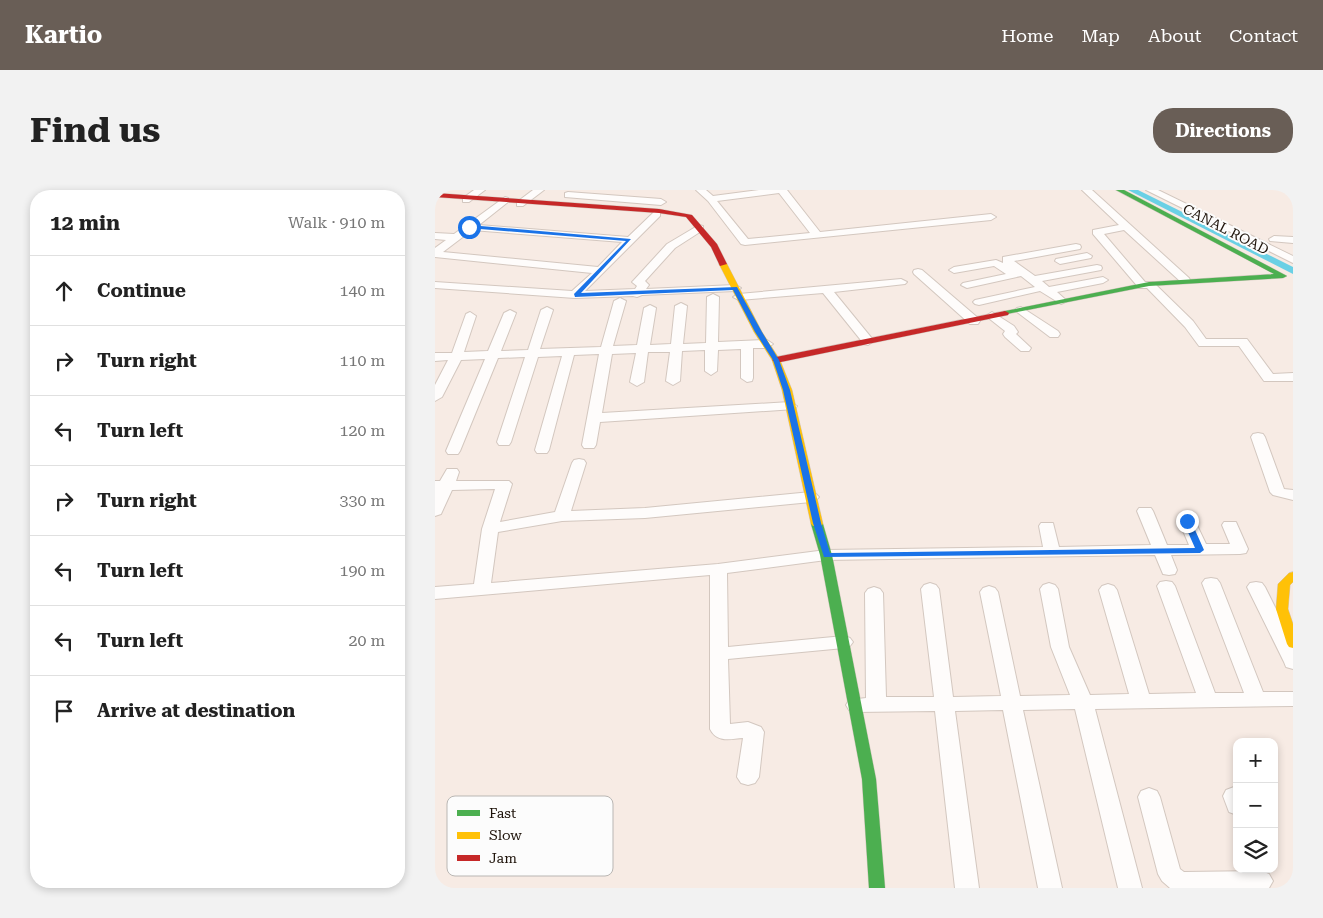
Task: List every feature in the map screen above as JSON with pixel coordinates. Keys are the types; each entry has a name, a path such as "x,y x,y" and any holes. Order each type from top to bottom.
{"street":[{"path":"467,199 480,190"},
{"path":"522,203 539,190"},
{"path":"603,190 653,193"},
{"path":"701,190 711,199 745,242 991,217"},
{"path":"711,199 781,190 817,235"},
{"path":"1087,190 1185,280"},
{"name":"CANAL ROAD","path":"1119,190 1290,276"},
{"name":"CANAL ROAD","path":"1151,190 1293,260"},
{"path":"556,204 570,192 661,202"},
{"path":"435,196 503,202 556,204 661,214"},
{"path":"435,253 503,202"},
{"path":"522,203 690,216 714,246 737,292 771,351 790,406 811,497 827,555 869,779 877,888"},
{"path":"575,295 630,240 661,214"},
{"path":"1128,226 1097,232 1146,285 1189,324 1203,343 1243,342 1269,378 1293,377"},
{"path":"469,227 630,240"},
{"path":"637,294 643,285 638,282 658,259 671,246 699,228"},
{"path":"435,236 455,237"},
{"path":"1274,239 1293,240"},
{"path":"1016,272 1007,259 1077,247"},
{"path":"435,253 599,270"},
{"path":"967,285 1087,256"},
{"path":"954,270 996,263 1016,272 1056,302"},
{"path":"979,302 1097,268"},
{"path":"918,272 974,320"},
{"path":"435,357 747,344 771,351 821,349 1146,285 1185,280 1290,276"},
{"path":"1047,291 1103,280"},
{"path":"435,285 575,295 826,289 901,282"},
{"path":"1033,285 1047,291 1056,302"},
{"path":"435,297 454,286"},
{"path":"826,289 868,341"},
{"path":"711,371 713,297"},
{"path":"589,445 606,350 620,300"},
{"path":"673,381 681,306"},
{"path":"637,382 650,308"},
{"path":"504,442 547,310"},
{"path":"1021,310 1054,334"},
{"path":"453,451 510,312"},
{"path":"435,397 457,356 470,316"},
{"path":"993,316 1010,329 1012,332 1009,334 1025,348"},
{"path":"747,344 747,378"},
{"path":"542,450 569,352"},
{"path":"593,418 790,406"},
{"path":"1258,437 1278,492 1293,495"},
{"path":"562,516 579,463"},
{"path":"482,589 490,529 508,468"},
{"path":"435,512 444,481 504,484"},
{"path":"490,529 562,516 645,512 811,497"},
{"path":"1145,511 1161,550 1167,578 1207,700"},
{"path":"1187,521 1200,550"},
{"path":"435,593 719,569 827,555 1240,549 1230,525"},
{"path":"1047,526 1052,553"},
{"path":"719,569 720,729 723,732 748,730 753,732 748,777"},
{"path":"1293,576 1284,584 1282,609 1293,644"},
{"path":"1211,583 1256,699"},
{"path":"1256,587 1293,662"},
{"path":"930,589 967,888"},
{"path":"1049,589 1060,647 1083,702 1130,888"},
{"path":"1108,590 1141,701"},
{"path":"989,592 1050,888"},
{"path":"874,593 876,704"},
{"path":"719,654 844,642"},
{"path":"855,705 1293,699"},
{"path":"1149,797 1170,874 1179,882 1261,879"}],"waterway":[{"path":"1132,190 1293,271"}],"traffic: fast":[{"path":"1119,190 1283,276"},
{"path":"1005,313 1149,284 1283,276"},
{"path":"817,524 826,555 869,779 877,888"}],"traffic: slow":[{"path":"723,264 758,332 776,360 787,390 817,524"},
{"path":"1293,576 1284,584 1282,609 1293,644"}],"traffic: jam":[{"path":"435,195 659,211 687,215 690,216 714,246 723,264"},
{"path":"776,360 1005,313"}],"route":[{"path":"469,227 630,240 575,295 619,295 735,288 771,350 787,390 817,523 827,555 1200,550 1187,521"}]}
